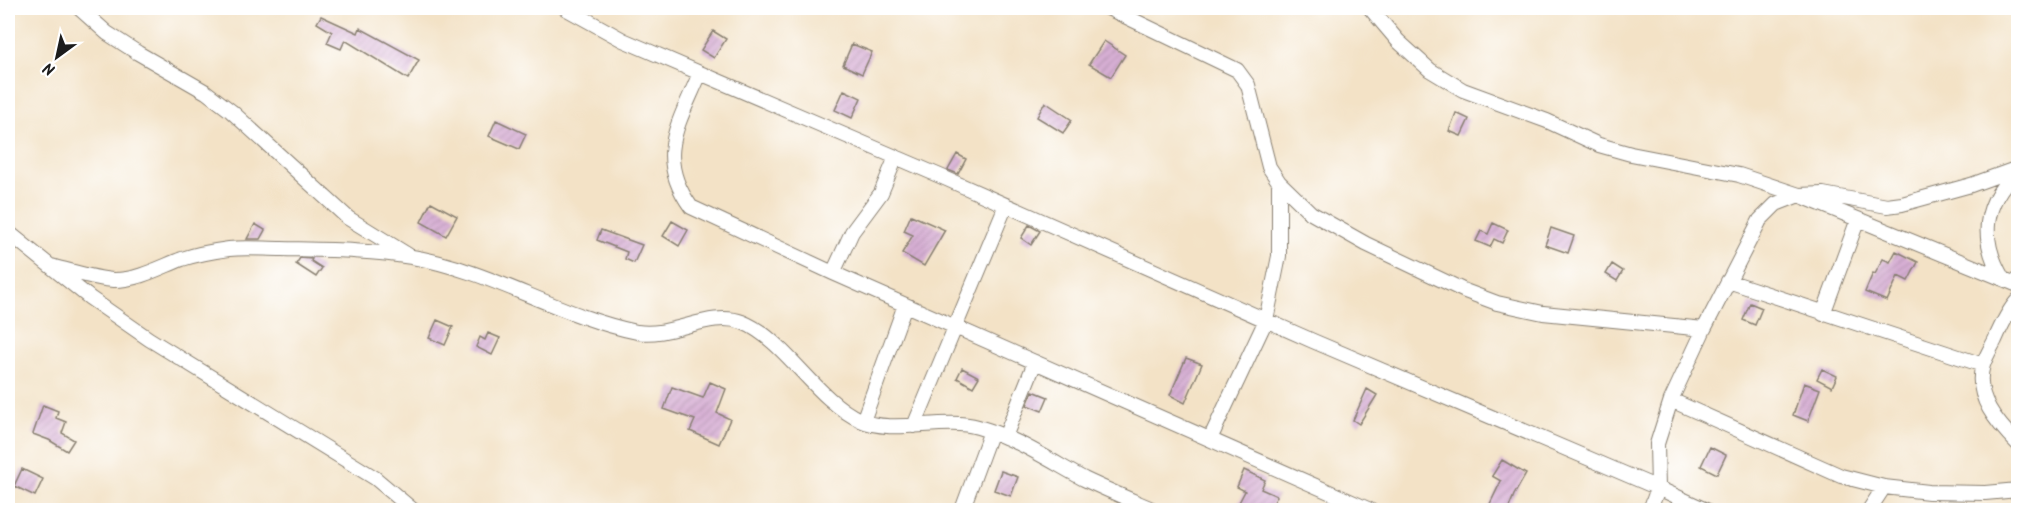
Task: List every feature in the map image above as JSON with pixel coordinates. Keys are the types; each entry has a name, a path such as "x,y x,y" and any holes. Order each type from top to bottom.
{"street":[{"path":"79,8 108,33 138,53 206,92 231,111 348,218 413,257"},
{"path":"565,8 623,40 1706,510"},
{"path":"1108,8 1237,70 1248,85 1269,166 1279,182 1311,213 1357,238 1465,291 1497,303 1543,313 1704,329"},
{"path":"1370,8 1398,40 1430,70 1463,90 1547,121 1599,145 1641,157 1739,175 1799,195 2019,285"},
{"path":"700,73 676,131 671,152 673,175 680,192 691,207 954,327 1370,510"},
{"path":"833,273 852,232 881,193 896,157"},
{"path":"1650,510 1658,488 1657,444 1671,400 1704,329 1760,220 1776,204 1799,195 1823,194 1887,206 1902,204 2019,169"},
{"path":"2003,279 1992,261 1987,225 1993,201 2004,183 2019,169"},
{"path":"1210,439 1266,320 1280,256 1279,182"},
{"path":"914,426 1006,205"},
{"path":"1823,314 1858,219"},
{"path":"8,232 90,298 149,339 375,478 413,510"},
{"path":"51,266 114,280 150,273 185,258 231,249 333,250 413,257 474,274 610,326 642,333 660,333 728,319 742,322 773,343 813,384 848,413 863,422 914,426 958,423 975,426 1005,437 1086,479 1154,510"},
{"path":"1728,281 1983,365"},
{"path":"2019,300 2012,307 1983,365 1980,381 1984,400 2006,432 2019,444"},
{"path":"863,422 905,305"},
{"path":"1005,437 1035,363"},
{"path":"1671,400 1841,476 1884,487 1929,492 1984,493 2019,490"},
{"path":"962,510 991,431"},
{"path":"1869,510 1884,487"}],"building":[{"path":"321,16 358,33 360,28 419,60 408,79 345,40 341,49 327,43 332,32 317,23"},
{"path":"713,31 726,39 714,58 701,50"},
{"path":"1104,41 1125,55 1111,77 1089,64"},
{"path":"852,44 872,52 862,74 843,65"},
{"path":"844,90 861,98 852,118 835,110"},
{"path":"1045,102 1072,120 1063,133 1037,117"},
{"path":"1456,113 1469,119 1461,136 1449,131"},
{"path":"496,120 526,134 519,149 489,136"},
{"path":"957,154 966,159 958,174 948,170"},
{"path":"431,202 457,216 446,236 421,222"},
{"path":"911,215 945,230 924,266 902,253 913,235 904,231"},
{"path":"672,221 688,230 679,246 663,236"},
{"path":"1493,223 1508,230 1502,243 1494,239 1490,247 1476,241 1481,231 1488,234"},
{"path":"255,224 265,230 260,239 247,239"},
{"path":"1029,225 1040,231 1031,245 1021,238"},
{"path":"1551,228 1574,236 1568,253 1545,245"},
{"path":"601,230 642,245 634,263 625,259 627,252 597,240"},
{"path":"1896,251 1918,262 1908,281 1898,276 1887,301 1865,292 1873,273 1875,274 1883,259 1890,262"},
{"path":"300,258 312,259 311,261 322,268 316,277 296,264"},
{"path":"1612,264 1623,271 1617,281 1606,274"},
{"path":"1750,303 1762,308 1755,325 1743,320"},
{"path":"437,320 453,327 445,345 429,338"},
{"path":"488,333 500,338 492,355 476,347 480,337 485,340"},
{"path":"1186,358 1202,364 1185,403 1170,395"},
{"path":"962,368 979,377 973,387 957,378"},
{"path":"1822,369 1837,376 1832,387 1817,379"},
{"path":"710,382 726,389 717,413 730,419 719,444 690,431 695,420 664,409 672,387 703,398"},
{"path":"1804,383 1820,389 1808,421 1793,415"},
{"path":"1367,389 1377,395 1359,424 1353,420"},
{"path":"1033,391 1048,397 1042,411 1027,405"},
{"path":"43,405 58,411 56,418 66,422 62,433 74,440 67,451 33,434"},
{"path":"1710,447 1726,455 1717,474 1701,466"},
{"path":"1502,460 1526,474 1508,510 1487,510 1501,481 1492,476"},
{"path":"22,469 43,479 35,496 14,486"},
{"path":"1244,470 1265,480 1261,489 1277,496 1270,510 1235,510 1245,491 1237,487"},
{"path":"1001,471 1018,477 1011,496 994,490"}]}
